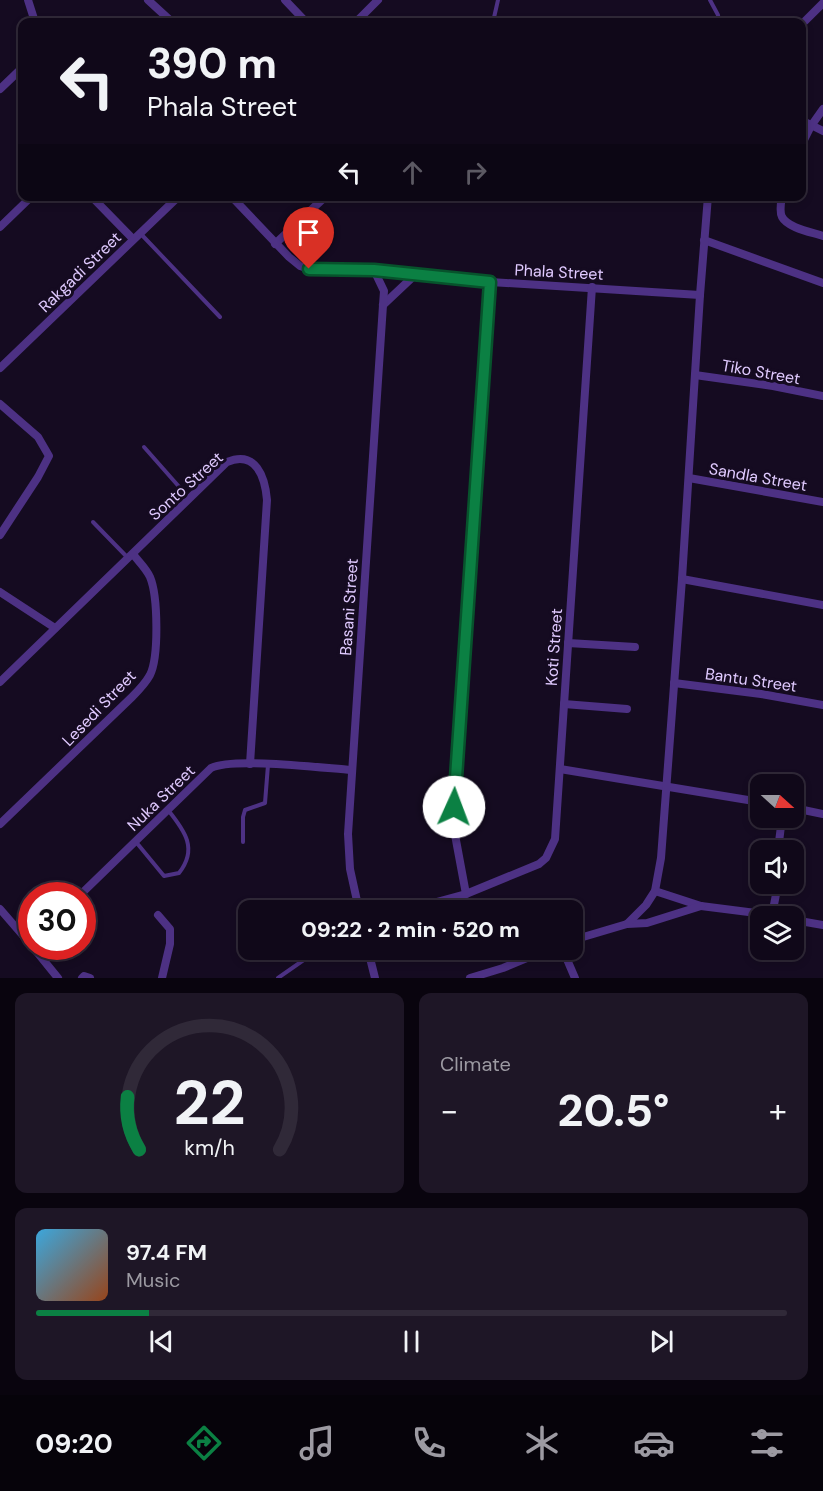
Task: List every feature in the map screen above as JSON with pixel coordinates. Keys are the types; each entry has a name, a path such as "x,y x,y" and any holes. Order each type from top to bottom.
{"street":[{"path":"28,0 34,18"},
{"path":"148,0 168,18"},
{"path":"285,0 302,18"},
{"path":"360,18 378,0"},
{"path":"806,20 823,3"},
{"path":"0,89 18,72"},
{"path":"806,136 823,109"},
{"path":"806,123 823,131"},
{"path":"0,227 27,201"},
{"path":"97,201 133,239"},
{"name":"Rakgadi Street","path":"0,368 173,201"},
{"name":"Phala Street","path":"236,201 275,244 300,266 309,269 374,270 490,282 700,295"},
{"path":"275,244 321,201"},
{"path":"627,924 646,905 655,891 661,858 708,201"},
{"path":"781,201 780,214 783,219 789,224 823,236"},
{"path":"704,240 823,283"},
{"name":"Basani Street","path":"357,900 348,851 351,770 384,291 374,270"},
{"path":"383,305 417,273"},
{"path":"466,894 453,824 454,789 490,282"},
{"name":"Koti Street","path":"444,900 466,894 532,867 546,858 555,839 592,287"},
{"name":"Tiko Street","path":"695,375 823,396"},
{"path":"0,404 38,437 49,456 0,535"},
{"name":"Sonto Street","path":"0,682 227,462 234,459 251,462 261,472 266,484 267,500 250,764"},
{"name":"Sandla Street","path":"689,478 823,502"},
{"name":"Lesedi Street","path":"0,824 124,705 149,675 154,648 155,603 150,578 130,556"},
{"path":"682,579 823,605"},
{"path":"0,592 55,628"},
{"path":"568,643 635,647"},
{"name":"Bantu Street","path":"674,683 761,694 823,705"},
{"path":"564,704 627,709"},
{"name":"Nuka Street","path":"94,882 211,768 223,764 250,764 351,770"},
{"path":"560,769 750,800"},
{"path":"804,810 823,814"},
{"path":"655,891 701,906 750,913"},
{"path":"583,937 627,924 647,923 701,906"},
{"path":"0,909 18,930"},
{"path":"158,915 170,929 170,944 162,978"},
{"path":"804,922 821,926"},
{"path":"43,960 58,978"},
{"path":"370,960 375,978"},
{"path":"470,978 522,960"},
{"path":"568,960 576,978"},
{"path":"82,978 84,976 90,978"}],"lane":[{"path":"494,18 498,0"},
{"path":"710,0 719,18"},
{"path":"140,233 220,317"},
{"path":"144,447 190,499"},
{"path":"93,522 130,556"},
{"path":"243,842 245,810 265,803 268,765"},
{"path":"135,842 164,876 179,873 187,863 188,840 183,828 168,810"},
{"path":"278,978 304,960"}],"route":[{"path":"309,269 417,273 490,282 454,807"}]}
